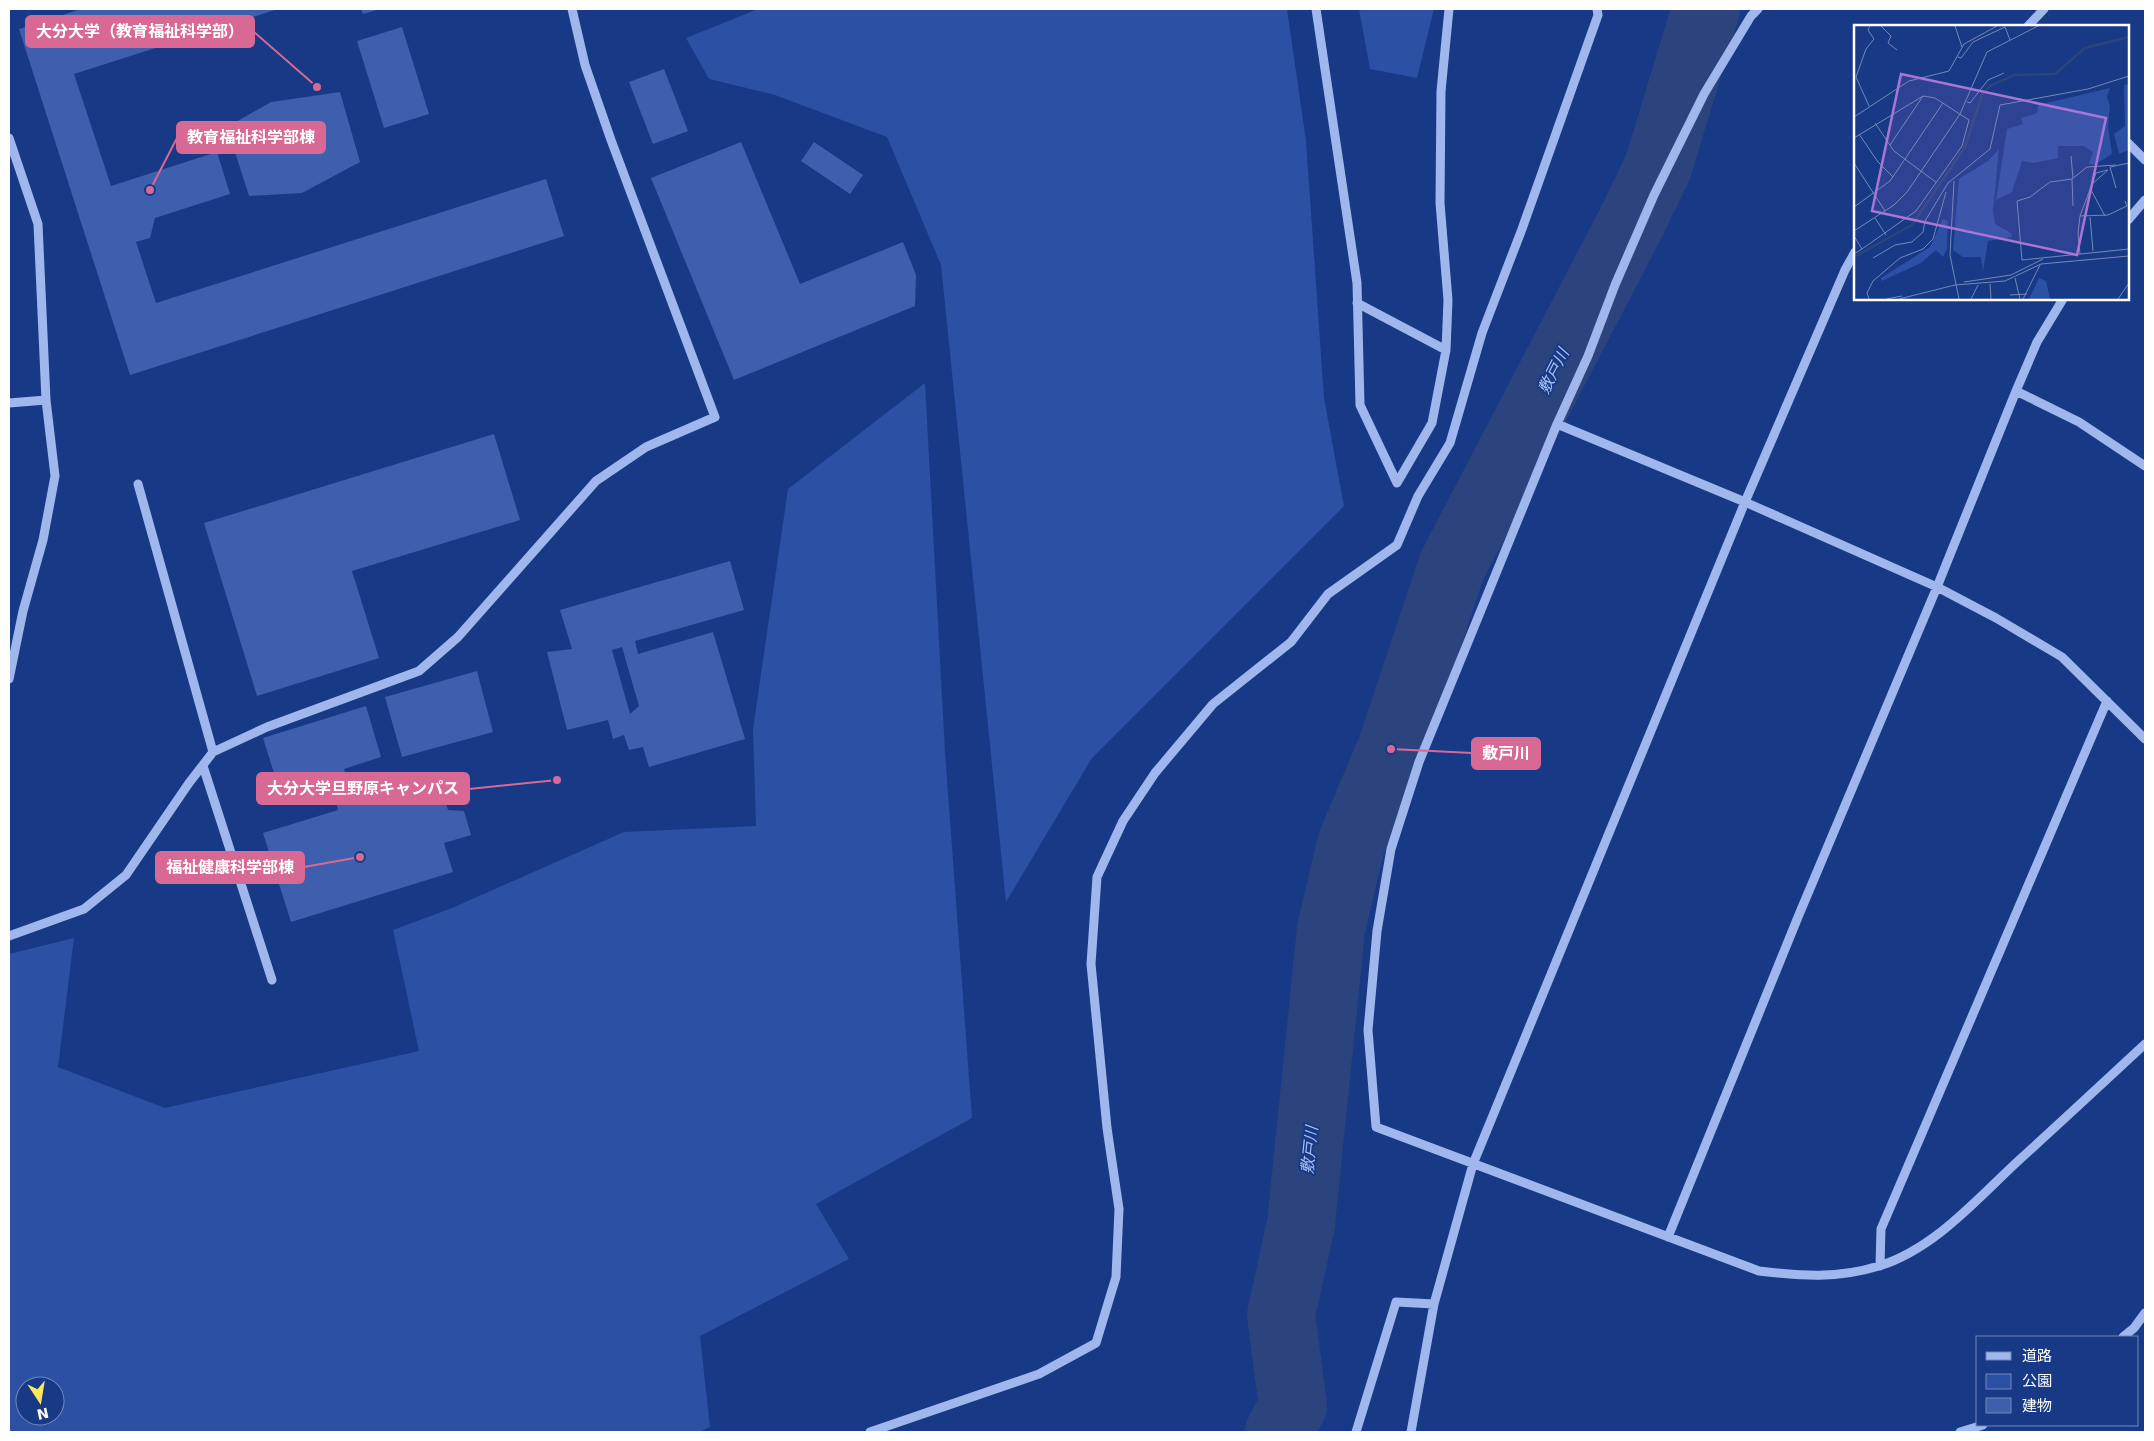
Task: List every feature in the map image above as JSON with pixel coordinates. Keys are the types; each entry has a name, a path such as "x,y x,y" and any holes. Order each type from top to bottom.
{"street":[{"path":"9,936 84,908 126,875 213,752 267,727 419,671 458,637 596,481 646,447 715,417 611,140 585,65 572,9"},
{"path":"1316,9 1357,283 1360,405 1397,483 1432,424 1446,350 1448,300 1440,203 1441,100 1448,9"},
{"path":"870,1432 1039,1374 1096,1343 1116,1277 1119,1210 1107,1128 1091,964 1097,876 1123,821 1155,773 1213,704 1290,642 1328,594 1397,545 1418,496 1450,443 1482,333 1522,229 1585,52 1598,15 1597,9"},
{"path":"1758,9 1751,16 1704,94 1654,195 1615,285 1588,356 1557,424 1419,762 1390,849 1377,931 1368,1030 1376,1127 1759,1271 1802,1276 1841,1275 1880,1266 1914,1251 1954,1221 2145,1044"},
{"path":"2029,25 2044,9"},
{"path":"9,138 38,224 46,400 55,476 43,540 22,611 9,679"},
{"path":"2129,144 2145,160"},
{"path":"2129,219 2145,200"},
{"path":"1411,1432 1434,1304 1473,1164 1745,502 1845,270 1854,254"},
{"path":"1668,1237 1798,917 1937,587 2016,391 2037,342 2062,300"},
{"path":"1357,304 1446,350"},
{"path":"2016,391 2079,422 2145,466"},
{"path":"9,403 46,400"},
{"path":"1557,424 1745,502 1937,587 1996,618 2062,657 2145,739"},
{"path":"138,484 213,752"},
{"path":"1880,1266 1881,1230 2106,701"},
{"path":"203,766 272,980"},
{"path":"1356,1432 1396,1302 1434,1304"},
{"path":"2124,1336 2134,1328 2145,1313"},
{"path":"1960,1432 1980,1426"}],"green space":[{"path":"758,9 1287,9 1306,141 1324,398 1344,506 1092,758 1006,902 941,265 887,137 775,95 709,79 686,38"},
{"path":"1359,9 1434,9 1417,78 1370,69"},
{"path":"925,383 945,752 972,1118 816,1204 849,1259 700,1336 710,1427 699,1432 9,1432 9,954 74,938 58,1067 165,1108 419,1051 393,930 452,908 624,832 756,826 753,729 788,489"}],"building":[{"path":"81,9 278,9 74,74 111,186 217,152 230,194 155,218 150,238 136,242 156,303 546,179 564,236 130,375 19,29"},
{"path":"361,9 380,9 363,14"},
{"path":"402,27 429,114 384,128 357,41"},
{"path":"664,69 688,131 653,144 629,82"},
{"path":"340,92 360,162 302,193 249,196 227,127 271,102"},
{"path":"741,142 800,284 903,242 916,275 915,306 734,380 651,178"},
{"path":"814,142 863,175 850,194 801,161"},
{"path":"494,434 520,520 352,571 379,658 257,696 204,523"},
{"path":"730,561 744,610 635,641 638,654 713,632 745,739 649,767 643,747 629,750 624,735 613,739 608,720 567,730 547,652 572,649 560,610","holes":["622,647 639,706 630,714 612,650"]},
{"path":"477,671 493,732 402,757 385,697"},
{"path":"366,706 381,757 344,769 354,805 439,779 448,810 464,811 471,835 444,843 453,872 291,922 263,833 338,810 329,773 279,789 263,738"}],"waterway":[{"name":"敷戸川","path":"1279,1432 1293,1406 1281,1315 1301,1224 1331,929 1351,844 1391,749 1452,566 1632,221 1658,167 1706,9"}],"place":[{"name":"大分大学（教育福祉科学部）","path":"317,87"},
{"name":"教育福祉科学部棟","path":"150,190"},
{"name":"敷戸川","path":"1391,749"},
{"name":"大分大学旦野原キャンパス","path":"557,780"},
{"name":"福祉健康科学部棟","path":"360,857"}]}
